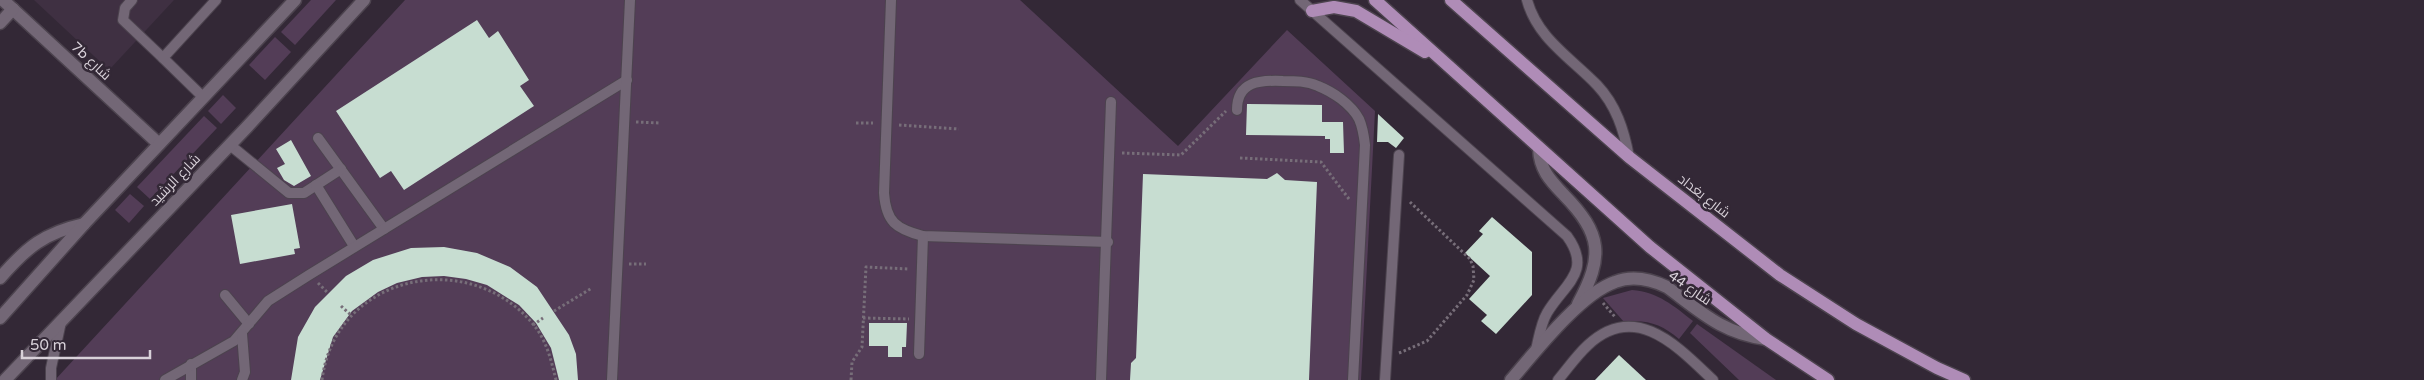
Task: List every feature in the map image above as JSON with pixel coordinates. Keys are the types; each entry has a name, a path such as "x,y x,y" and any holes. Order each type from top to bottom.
{"main road":[{"name":"7b شارع","path":"3,0 159,144"},
{"path":"0,318 84,224 295,0"},
{"name":"شارع الرشيد","path":"5,380 230,145 364,0"},
{"path":"1375,0 1453,69 1538,149 1650,247 1766,339 1828,380"},
{"name":"شارع بغداد","path":"1451,0 1629,157 1780,274 1856,324 1937,368 1964,380"},
{"path":"1312,11 1334,7 1356,12 1453,69"},
{"path":"0,23 13,9"},
{"name":"شارع 44","path":"1538,149 1541,164 1548,178 1585,217 1596,248 1594,270 1574,311"},
{"path":"0,278 22,253 40,239 59,229 84,224"},
{"name":"شارع 44","path":"1511,380 1574,311 1594,294 1614,282 1630,279 1647,279 1667,287 1720,326 1750,337 1766,339"}],"lane":[{"path":"132,0 125,8 123,20 203,97"},
{"path":"163,58 216,0"},
{"path":"612,380 630,0"},
{"path":"891,0 884,193 888,216 896,226 906,232 923,236 1108,242"},
{"path":"1300,0 1567,236 1574,246 1577,257 1577,269 1573,280 1546,314 1536,351"},
{"path":"1528,0 1542,31 1597,85 1609,100 1619,118 1629,157"},
{"path":"165,380 234,341 242,334 268,301 354,246 627,80"},
{"path":"1237,105 1242,91 1249,84 1270,80 1308,83 1343,100 1358,118 1364,132 1362,218 1353,380"},
{"path":"1101,380 1108,242 1112,102"},
{"path":"318,138 384,229"},
{"path":"230,145 289,194 304,193 341,169"},
{"path":"1385,380 1399,155"},
{"path":"316,185 354,246"},
{"path":"919,354 923,236"},
{"path":"225,295 249,324"},
{"path":"51,380 51,368 62,319"},
{"path":"1558,380 1588,345 1601,335 1625,328 1648,330 1662,334 1713,380"},
{"path":"242,334 245,372 242,380"},
{"path":"191,364 191,380"}],"path":[{"path":"1110,153 1180,155 1237,105"},
{"path":"625,122 660,124"},
{"path":"856,123 959,129"},
{"path":"1240,158 1321,162 1334,177 1362,218"},
{"path":"1386,358 1427,341 1472,288 1474,273 1470,259 1397,189"},
{"path":"851,380 852,362 862,347 866,267 922,270"},
{"path":"322,380 328,356 339,333 352,316 371,299 394,287 419,280 444,279 470,283 494,292 515,306 533,325 550,354 556,380"},
{"path":"554,311 592,288"},
{"path":"1594,294 1625,328"},
{"path":"341,306 352,316"},
{"path":"533,325 543,318"},
{"path":"863,318 920,319"}],"shaded area":[{"path":"34,0 174,0 109,70"},
{"path":"311,0 336,0 295,45 281,32"},
{"path":"405,0 1020,0 1178,146 1287,30 1375,111 1361,380 55,380"},
{"path":"275,37 291,52 265,80 249,65"},
{"path":"223,95 236,108 221,124 208,111"},
{"path":"204,116 217,128 150,199 137,187"},
{"path":"130,194 144,206 129,223 115,210"},
{"path":"1632,290 1658,297 1693,321 1679,339 1660,326 1639,321 1624,322 1603,298"},
{"path":"1697,324 1776,380 1739,380 1690,333"}],"building":[{"path":"477,20 489,38 498,31 529,80 520,86 534,106 404,190 391,171 380,178 336,111"},
{"path":"1247,104 1322,105 1322,122 1343,122 1344,153 1330,153 1330,139 1325,139 1325,136 1246,135"},
{"path":"1378,114 1404,138 1396,148 1388,142 1377,142"},
{"path":"291,140 311,176 294,186 284,180 277,168 285,164 276,149"},
{"path":"1277,173 1285,180 1317,182 1309,380 1130,380 1131,363 1136,358 1143,174 1267,179"},
{"path":"292,204 300,248 294,249 295,254 240,264 231,215"},
{"path":"1492,217 1532,252 1532,295 1496,334 1481,321 1487,315 1469,299 1490,276 1465,253 1483,234 1479,231"},
{"path":"444,247 477,253 510,267 537,287 569,335 576,354 578,380 559,380 551,348 536,323 519,305 487,285 466,279 444,276 422,277 397,283 378,292 352,311 333,337 320,380 291,380 298,337 315,307 346,276 373,260 411,248"},
{"path":"869,323 907,323 906,347 902,347 902,357 888,357 888,346 869,346"},
{"path":"1619,355 1646,380 1595,380"}]}
